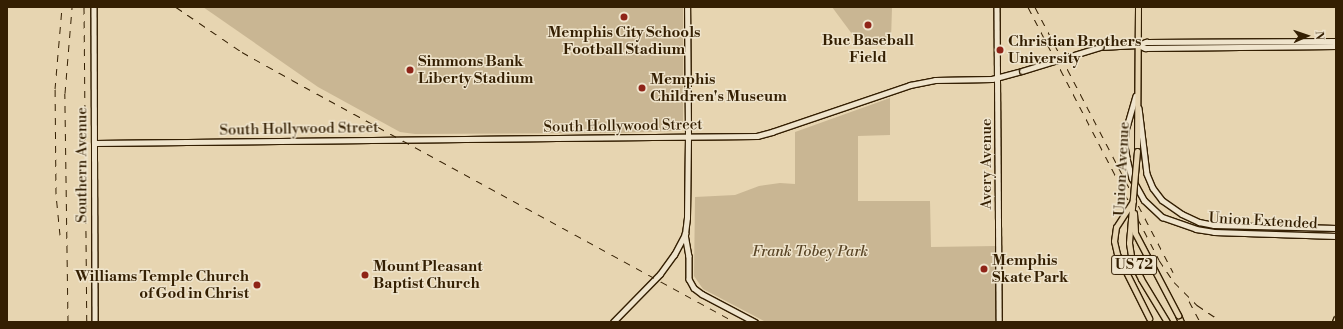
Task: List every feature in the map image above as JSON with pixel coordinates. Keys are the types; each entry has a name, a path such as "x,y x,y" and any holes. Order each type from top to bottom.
{"main road":[{"name":"Southern Avenue","path":"94,7 95,322"},
{"path":"687,7 688,136 687,218 685,234 689,256 689,279 694,288 702,294 755,322"},
{"name":"Avery Avenue","path":"997,7 999,78 1000,322"},
{"name":"Union Avenue","path":"1138,7 1137,151 1129,243 1132,261 1167,322"},
{"path":"1290,44 1336,40"},
{"name":"South Hollywood Street","path":"95,143 757,136 910,85 935,80 999,78 1100,47 1138,45 1145,48 1290,44"},
{"path":"1290,44 1336,46"},
{"name":"Union Extended","path":"1137,95 1147,174 1153,188 1162,200 1182,214 1199,222 1249,227 1336,228"},
{"name":"Union Extended","path":"1137,95 1126,131 1124,146 1132,178 1144,200 1162,217 1196,229 1214,232 1249,235 1336,236"},
{"path":"1133,200 1136,233 1181,322"},
{"path":"1133,200 1116,226 1114,241 1118,254 1150,320"},
{"path":"1178,223 1182,214"},
{"path":"1249,227 1249,235"},
{"path":"1301,227 1301,235"},
{"path":"614,322 660,274 674,255 685,234"}],"green space":[{"path":"203,7 683,7 683,126 679,131 619,133 415,134 400,132 318,87"},
{"name":"Buc Baseball Field","path":"832,7 892,7 891,39 858,42"},
{"name":"Frank Tobey Park","path":"890,98 890,135 858,136 858,201 930,201 931,247 996,246 996,322 766,322 703,289 694,276 695,197 735,195 759,186 780,183 795,184 795,132"}],"railway":[{"path":"60,235 56,194 55,89 62,7"},
{"path":"68,322 65,93 72,7"},
{"path":"84,7 87,322"},
{"path":"176,7 242,52 735,322"},
{"path":"1028,7 1159,260 1174,282 1197,305 1222,322"},
{"path":"1035,7 1173,272"},
{"path":"1189,301 1200,322"}],"place":[{"name":"Memphis City Schools Football Stadium","path":"624,17"},
{"name":"Buc Baseball Field","path":"868,25"},
{"name":"Christian Brothers University","path":"1000,50"},
{"name":"Simmons Bank Liberty Stadium","path":"410,70"},
{"name":"Memphis Children's Museum","path":"642,88"},
{"name":"Memphis Skate Park","path":"984,269"},
{"name":"Mount Pleasant Baptist Church","path":"365,275"},
{"name":"Williams Temple Church of God in Christ","path":"257,285"}]}
